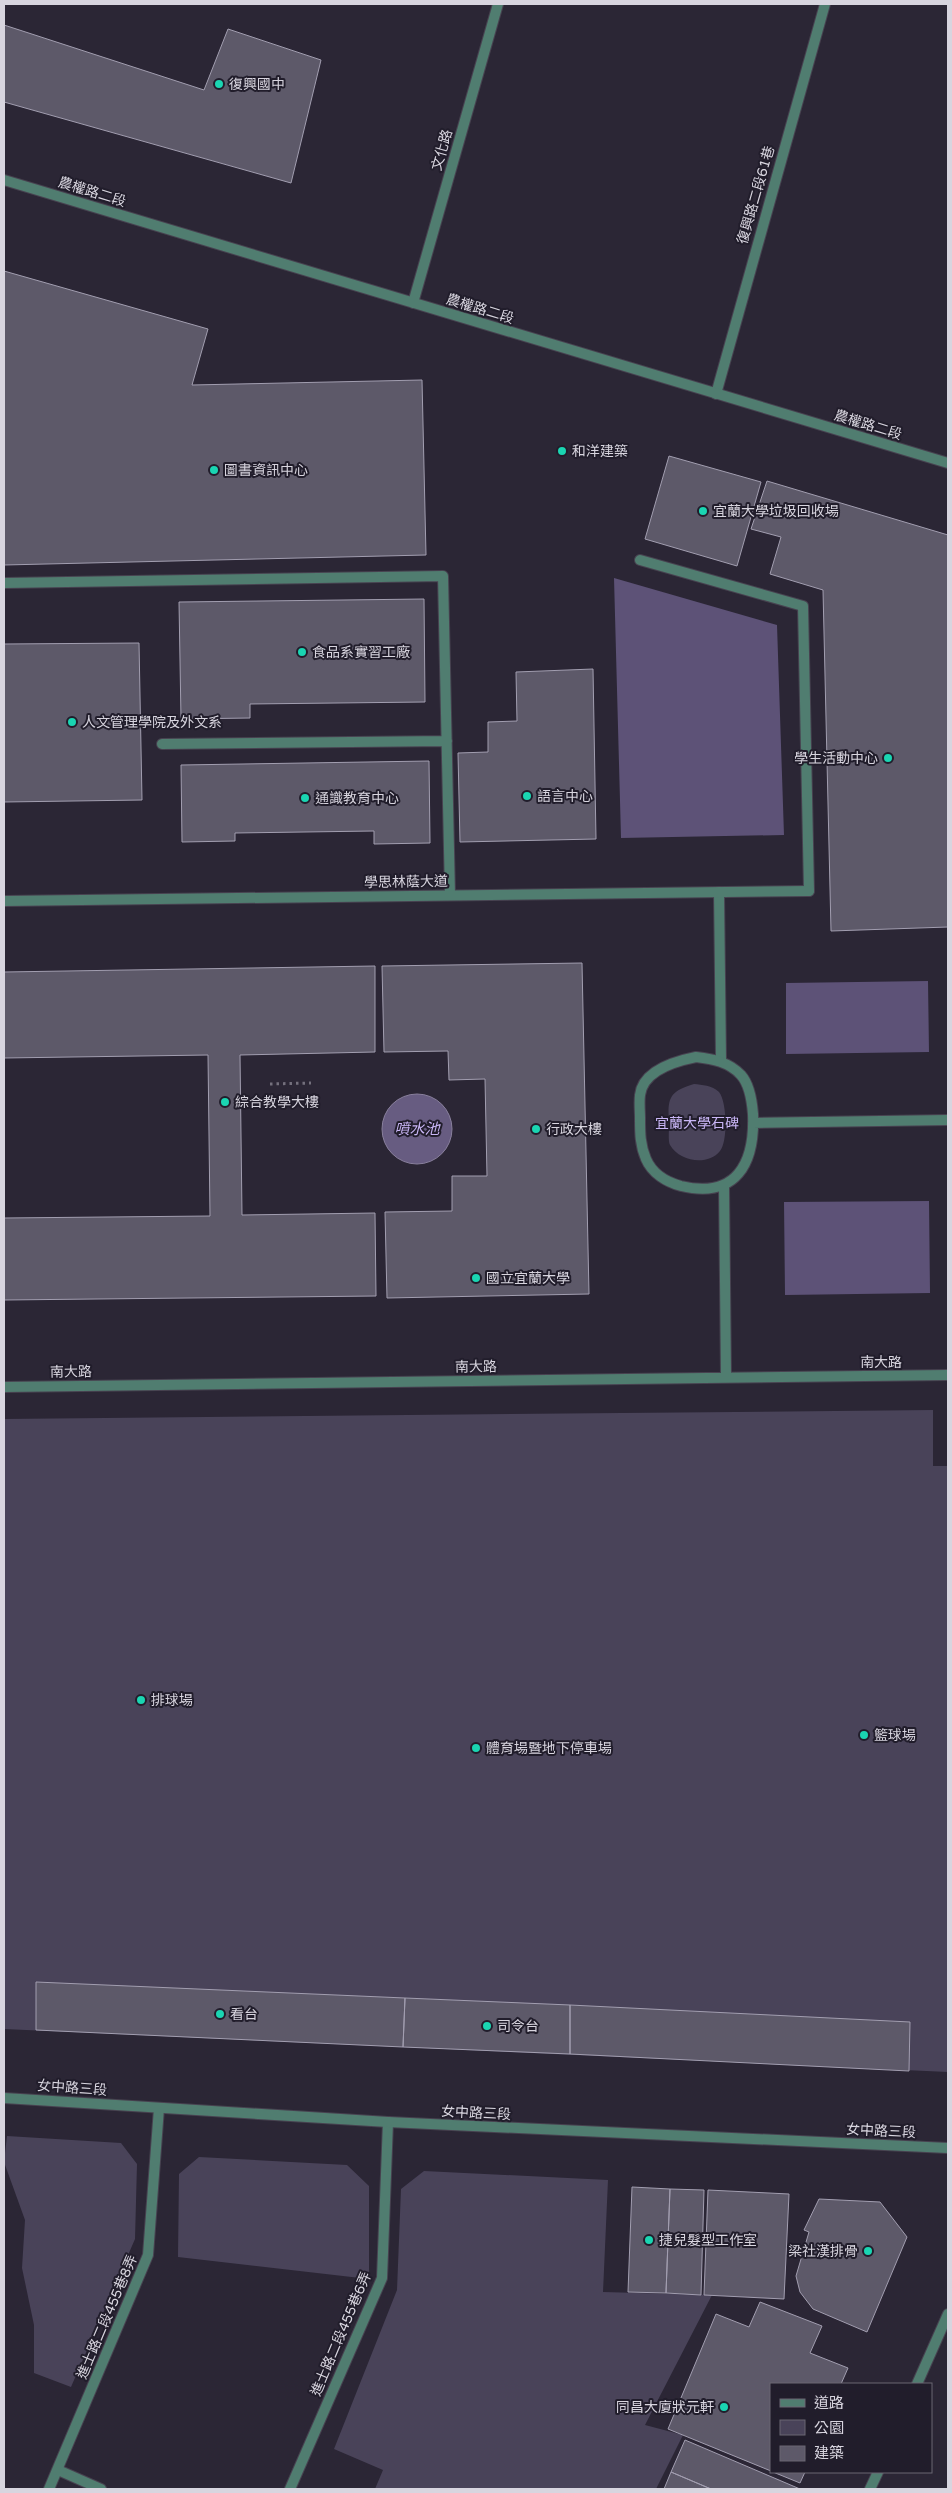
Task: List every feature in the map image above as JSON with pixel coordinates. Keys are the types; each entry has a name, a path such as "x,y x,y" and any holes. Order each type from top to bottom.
{"street":[{"name":"文化路","path":"413,303 498,4"},
{"name":"復興路二段61巷","path":"716,394 729,354 738,308 825,4"},
{"name":"農權路二段","path":"4,180 948,463"},
{"name":"學思林蔭大道","path":"4,901 809,891 803,606 640,560"},
{"path":"4,583 443,576 450,895"},
{"path":"162,744 447,741"},
{"path":"719,892 721,1061"},
{"path":"696,1057 721,1061 742,1076 752,1097 753,1123 753,1143 746,1166 724,1186 698,1190 671,1183 650,1168 641,1146 640,1093 650,1077 669,1063 696,1057"},
{"path":"753,1123 948,1120"},
{"path":"724,1186 726,1377"},
{"name":"南大路","path":"4,1387 948,1375"},
{"name":"女中路三段","path":"4,2098 388,2122 948,2148"},
{"name":"進士路二段455巷8弄","path":"49,2489 148,2255 159,2108"},
{"name":"進士路二段455巷6弄","path":"290,2489 382,2278 388,2122"},
{"path":"917,2383 948,2314"},
{"path":"58,2470 101,2489"},
{"path":"870,2489 878,2473"}],"path":[{"path":"270,1084 311,1083"}],"green space":[{"name":"宜蘭大學石碑","path":"694,1084 704,1085 719,1092 724,1104 725,1131 723,1146 715,1156 709,1159 694,1160 680,1155 670,1145 669,1141 669,1104 671,1099 678,1090"},
{"name":"體育場暨地下停車場","path":"933,1410 933,1466 948,1466 948,2072 4,2029 4,1419"},
{"path":"7,2136 121,2143 137,2164 135,2239 71,2387 34,2373 34,2325 22,2268 25,2220 4,2162"},
{"path":"199,2157 347,2165 369,2186 369,2279 178,2257 179,2174"},
{"path":"424,2171 608,2180 603,2292 712,2295 645,2425 683,2435 656,2489 375,2489 383,2470 334,2449 397,2290 401,2189"}],"shaded area":[{"path":"614,578 777,625 784,835 621,838"},
{"path":"928,981 929,1052 786,1054 786,983"},
{"path":"929,1201 930,1293 785,1295 784,1202"}],"water":[{"name":"噴水池","path":"410,1094 424,1094 437,1100 446,1109 452,1122 450,1142 442,1154 424,1164 410,1164 397,1158 388,1149 382,1136 382,1122 388,1109 397,1100"}],"building":[{"path":"4,25 204,90 228,29 321,60 291,183 4,102"},
{"name":"圖書資訊中心","path":"4,271 208,329 192,385 422,380 426,555 4,565"},
{"name":"宜蘭大學垃圾回收場","path":"669,456 761,482 737,566 645,539"},
{"name":"學生活動中心","path":"767,481 948,535 948,927 831,931 823,590 770,574 781,537 751,529"},
{"name":"食品系實習工廠","path":"424,599 425,702 250,704 250,718 181,719 179,602"},
{"name":"人文管理學院及外文系","path":"139,643 142,800 4,802 4,644"},
{"name":"語言中心","path":"593,669 596,839 460,842 458,753 488,752 488,722 517,721 516,672"},
{"name":"通識教育中心","path":"429,761 430,843 374,844 374,831 235,833 235,841 182,842 181,765"},
{"name":"行政大樓","path":"582,963 589,1294 387,1298 385,1212 452,1211 452,1176 487,1176 485,1079 449,1080 448,1051 384,1052 382,966"},
{"name":"綜合教學大樓","path":"375,966 375,1052 240,1055 242,1215 375,1213 376,1296 4,1300 4,1218 210,1216 208,1055 4,1058 4,972"},
{"name":"看台","path":"36,1982 405,1998 403,2047 36,2030"},
{"name":"司令台","path":"405,1998 570,2005 570,2054 403,2047"},
{"path":"570,2005 910,2022 909,2071 570,2054"},
{"name":"捷兒髮型工作室","path":"632,2187 670,2189 666,2293 628,2292"},
{"path":"670,2189 704,2190 701,2295 666,2293"},
{"path":"708,2190 789,2194 784,2299 704,2295"},
{"path":"819,2199 880,2202 907,2237 867,2332 813,2309 800,2292 796,2276 809,2232 804,2230"},
{"name":"同昌大廈狀元軒","path":"760,2302 822,2326 810,2353 848,2368 841,2383 770,2383 770,2471 668,2429 716,2314 749,2327"},
{"path":"685,2440 800,2489 711,2489 671,2472"},
{"path":"671,2472 711,2489 664,2489"},
{"path":"775,2473 805,2473 800,2483"}],"place":[{"name":"復興國中","path":"219,84"},
{"name":"和洋建築","path":"562,451"},
{"name":"圖書資訊中心","path":"214,470"},
{"name":"宜蘭大學垃圾回收場","path":"703,511"},
{"name":"食品系實習工廠","path":"302,652"},
{"name":"人文管理學院及外文系","path":"72,722"},
{"name":"學生活動中心","path":"888,758"},
{"name":"語言中心","path":"527,796"},
{"name":"通識教育中心","path":"305,798"},
{"name":"綜合教學大樓","path":"225,1102"},
{"name":"行政大樓","path":"536,1129"},
{"name":"國立宜蘭大學","path":"476,1278"},
{"name":"排球場","path":"141,1700"},
{"name":"籃球場","path":"864,1735"},
{"name":"體育場暨地下停車場","path":"476,1748"},
{"name":"看台","path":"220,2014"},
{"name":"司令台","path":"487,2026"},
{"name":"捷兒髮型工作室","path":"649,2240"},
{"name":"梁社漢排骨","path":"868,2251"},
{"name":"同昌大廈狀元軒","path":"724,2407"}]}
